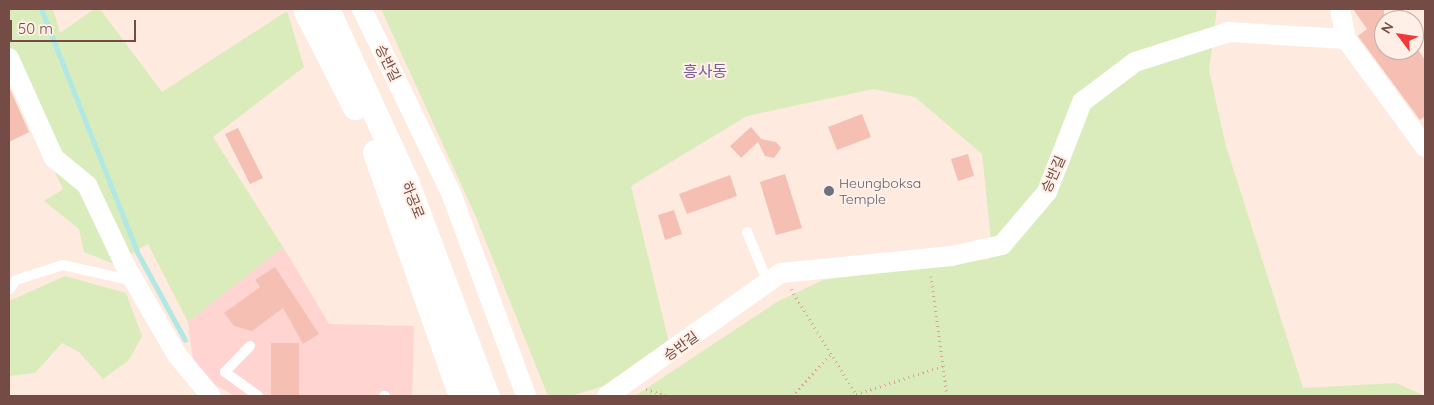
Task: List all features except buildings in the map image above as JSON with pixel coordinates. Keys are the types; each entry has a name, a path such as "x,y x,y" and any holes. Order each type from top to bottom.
{"street":[{"name":"하공로","path":"305,9 384,172 461,396"},
{"name":"하공로","path":"327,9 406,181 487,396"},
{"name":"승반길","path":"362,9 451,193 526,396"},
{"path":"1340,9 1346,39 1425,147"},
{"name":"승반길","path":"607,396 775,278 928,258 1002,246 1047,192 1082,102 1135,62 1229,32 1346,39"},
{"path":"9,58 54,158 87,185 134,282 177,355 212,396"},
{"path":"444,396 448,361"}],"lane":[{"path":"747,232 775,278"},
{"path":"9,290 16,280 64,266 134,282"},
{"path":"250,346 225,372 258,396"}],"path":[{"path":"928,258 947,396"},
{"path":"775,278 831,354 856,395 943,366"},
{"path":"792,396 831,354"}],"shaded area":[{"path":"283,247 329,324 414,326 412,396 235,396 214,384 193,360 188,322"}],"green space":[{"path":"9,9 53,9 60,33 94,9 100,9 162,92 287,11 304,67 213,137 283,247 188,322 148,244 114,264 84,252 79,229 44,201 63,189 9,78"},
{"path":"381,9 1217,9 1209,70 1226,146 1303,388 1396,383 1425,396 635,396 777,302 823,280 989,259 991,239 982,154 915,97 873,89 747,116 631,186 670,347 618,382 570,396 548,396 476,217"},
{"path":"65,276 126,293 142,336 129,360 103,379 79,352 62,343 35,373 9,376 9,301"}],"waterway":[{"path":"41,9 137,252 185,340"}],"place":[{"name":"Heungboksa Temple","path":"829,191"}],"district":[{"name":"흥사동","path":"705,71"}]}
